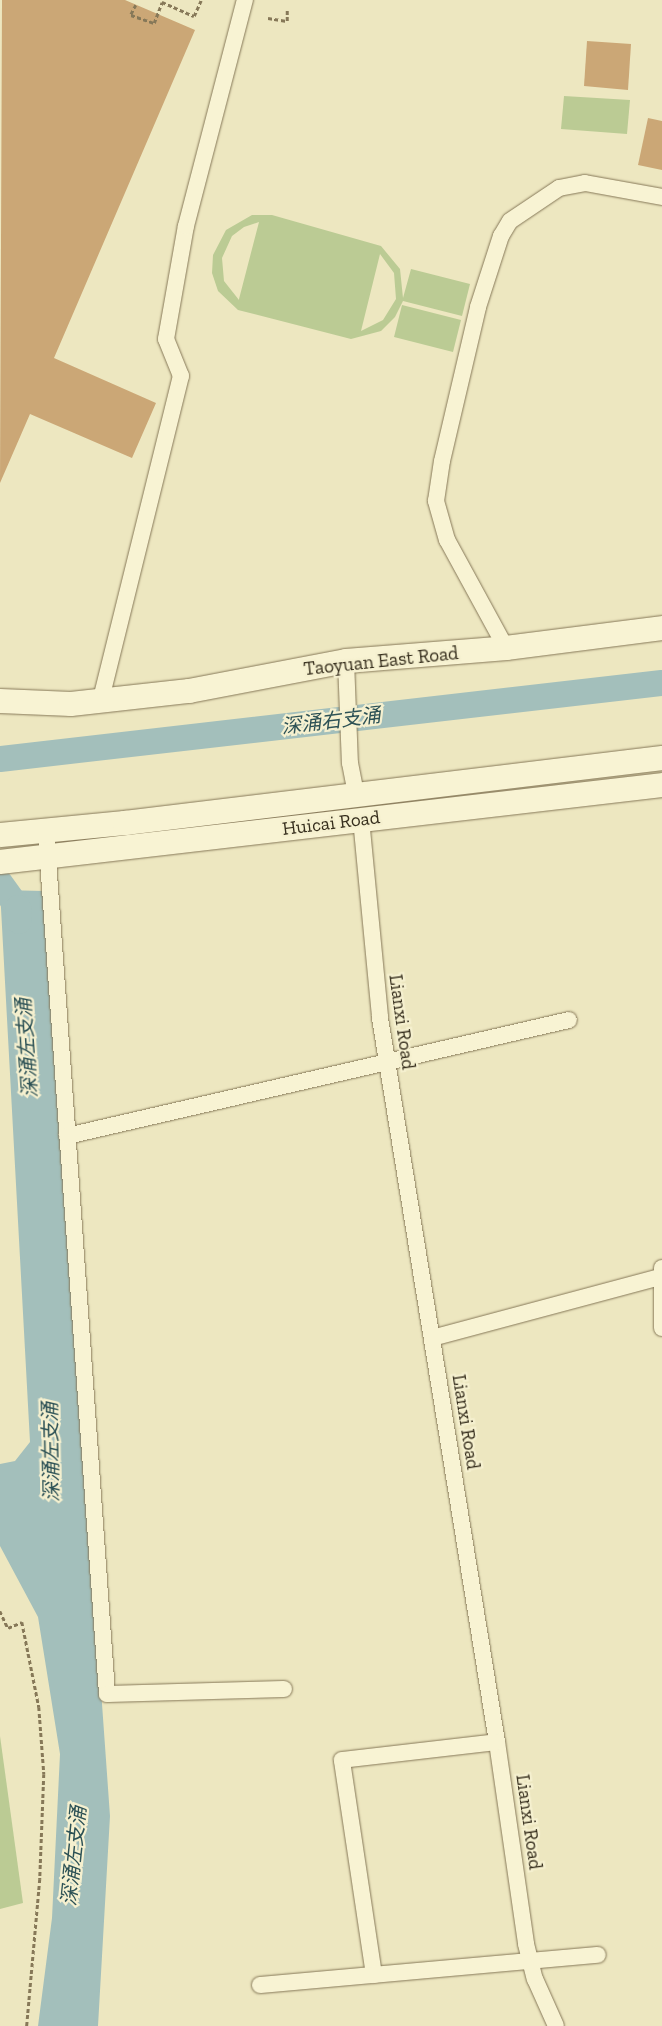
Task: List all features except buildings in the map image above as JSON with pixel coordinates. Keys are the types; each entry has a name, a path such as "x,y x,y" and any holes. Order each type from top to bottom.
{"street":[{"path":"101,699 182,376 166,340 167,331 186,226 245,0"},
{"path":"506,648 447,540 436,501 442,461 478,308 501,236 510,221 559,188 585,183 662,197"},
{"name":"Taoyuan East Road","path":"0,701 71,704 101,699 189,691 346,662 506,648 662,628"},
{"path":"346,662 349,707 348,740 356,795"},
{"name":"Taoyuan East Road","path":"0,688 69,692 101,699"},
{"name":"Huicai Road","path":"9,834 46,832 125,823 662,758"},
{"name":"Huicai Road","path":"11,861 662,785"},
{"name":"Lianxi Road","path":"361,819 374,963 388,1062 497,1742 530,1961 556,2026"},
{"path":"125,823 128,848"},
{"path":"46,832 107,1694 284,1689"},
{"path":"67,1136 569,1020"},
{"path":"432,1338 661,1273 662,1328"},
{"path":"374,1975 342,1760 497,1742"},
{"path":"260,1985 598,1955"}],"path":[{"path":"136,5 131,15 154,23 162,2 194,16 201,0"},
{"path":"268,18 287,21 287,8"},
{"path":"0,1611 8,1628 22,1622 39,1707 44,1774 40,1880 27,2026"}],"green space":[{"path":"564,96 630,100 627,134 561,129"},
{"path":"252,215 272,215 381,246 400,269 403,298 411,269 470,284 462,316 403,301 395,317 381,331 351,339 238,310 218,291 212,273 213,255 226,230","holes":["259,222 239,299 239,300 224,281 222,258 232,236 244,227","380,254 394,273 396,299 383,320 361,331"]},
{"path":"402,305 461,320 453,352 394,337"},
{"path":"0,1736 23,1903 0,1909"}],"water":[{"path":"0,890 44,891 110,1816 98,2026 38,2026 52,1918 60,1754 38,1617 0,1546 0,1464 15,1461 30,1442"}],"waterway":[{"name":"深涌右支涌","path":"0,759 662,683"},
{"name":"深涌左支涌","path":"0,883 18,908 19,921"}]}
